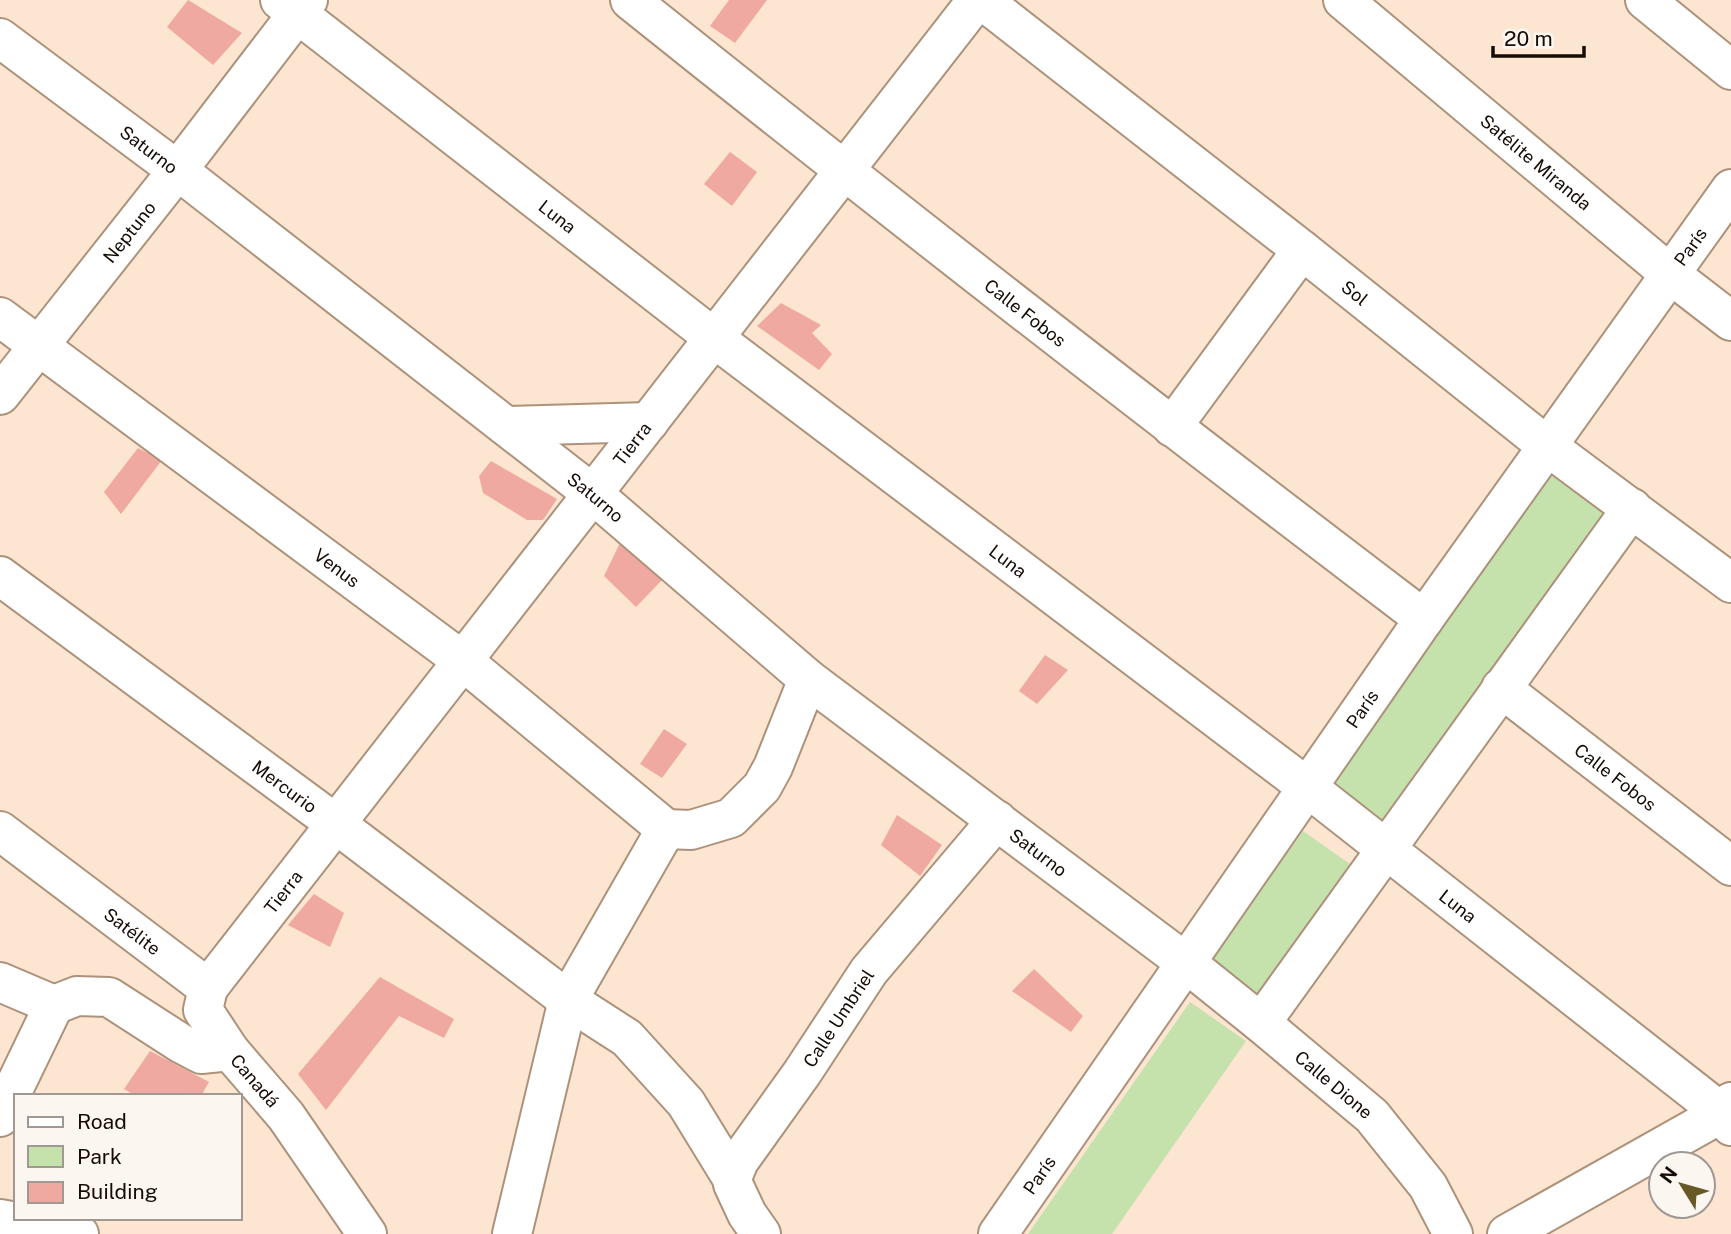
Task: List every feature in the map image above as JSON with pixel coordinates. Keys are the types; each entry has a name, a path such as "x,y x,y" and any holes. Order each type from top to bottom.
{"street":[{"name":"Calle Fobos","path":"630,0 1172,428 1424,619"},
{"name":"Tierra","path":"208,988 979,0"},
{"name":"Sol","path":"979,0 1301,250 1547,446 1731,583"},
{"name":"Satélite Miranda","path":"1343,0 1670,274 1731,321"},
{"path":"1645,0 1731,70"},
{"name":"Neptuno","path":"0,395 177,171 295,4"},
{"name":"Luna","path":"295,4 714,338 1307,788 1728,1114"},
{"name":"Saturno","path":"0,38 177,171 593,494 808,679 1185,962"},
{"name":"París","path":"998,1234 1424,619 1731,189"},
{"path":"1172,428 1301,250"},
{"name":"Venus","path":"0,317 463,661 666,829"},
{"path":"506,426 649,422"},
{"path":"1261,1023 1632,508"},
{"name":"Mercurio","path":"0,576 336,824 568,1000 626,1038 686,1102 732,1178"},
{"path":"512,1234 568,1000 666,829 691,830 731,818 762,787 773,767 808,679"},
{"name":"Calle Fobos","path":"1501,688 1731,866"},
{"name":"Calle Umbriel","path":"732,1178 739,1161 802,1073 869,971 997,820"},
{"name":"Satélite","path":"0,831 208,988"},
{"name":"Calle Dione","path":"1185,962 1372,1116 1428,1186 1453,1234"},
{"path":"0,982 54,1005 0,1117"},
{"path":"208,988 203,1010 230,1051"},
{"name":"Canadá","path":"54,1005 77,996 109,997 201,1054 230,1051 286,1116 368,1234"},
{"path":"1507,1234 1728,1114"},
{"path":"732,1178 747,1214 761,1234"},
{"path":"0,1219 79,1234"}],"green space":[{"path":"1551,474 1610,516 1384,833 1324,790"},
{"path":"1303,831 1350,864 1252,1002 1205,968"},
{"path":"1190,1002 1246,1041 1112,1234 1028,1234"}],"building":[{"path":"188,0 242,33 213,65 167,27"},
{"path":"729,0 767,0 735,43 710,26"},
{"path":"730,152 757,172 732,206 704,184"},
{"path":"781,303 821,325 812,333 832,354 819,370 757,326"},
{"path":"138,448 162,460 121,514 104,492"},
{"path":"491,461 557,499 543,520 527,520 483,493 479,476"},
{"path":"620,543 663,579 636,607 604,576"},
{"path":"1045,655 1068,670 1037,704 1019,691"},
{"path":"664,729 687,744 662,778 640,764"},
{"path":"897,815 942,845 920,876 881,845"},
{"path":"314,894 344,913 330,947 288,925"},
{"path":"1034,969 1083,1016 1071,1032 1012,991"},
{"path":"380,977 454,1019 444,1038 399,1016 326,1110 298,1074"},
{"path":"150,1051 209,1082 202,1094 133,1094 124,1089"}]}
